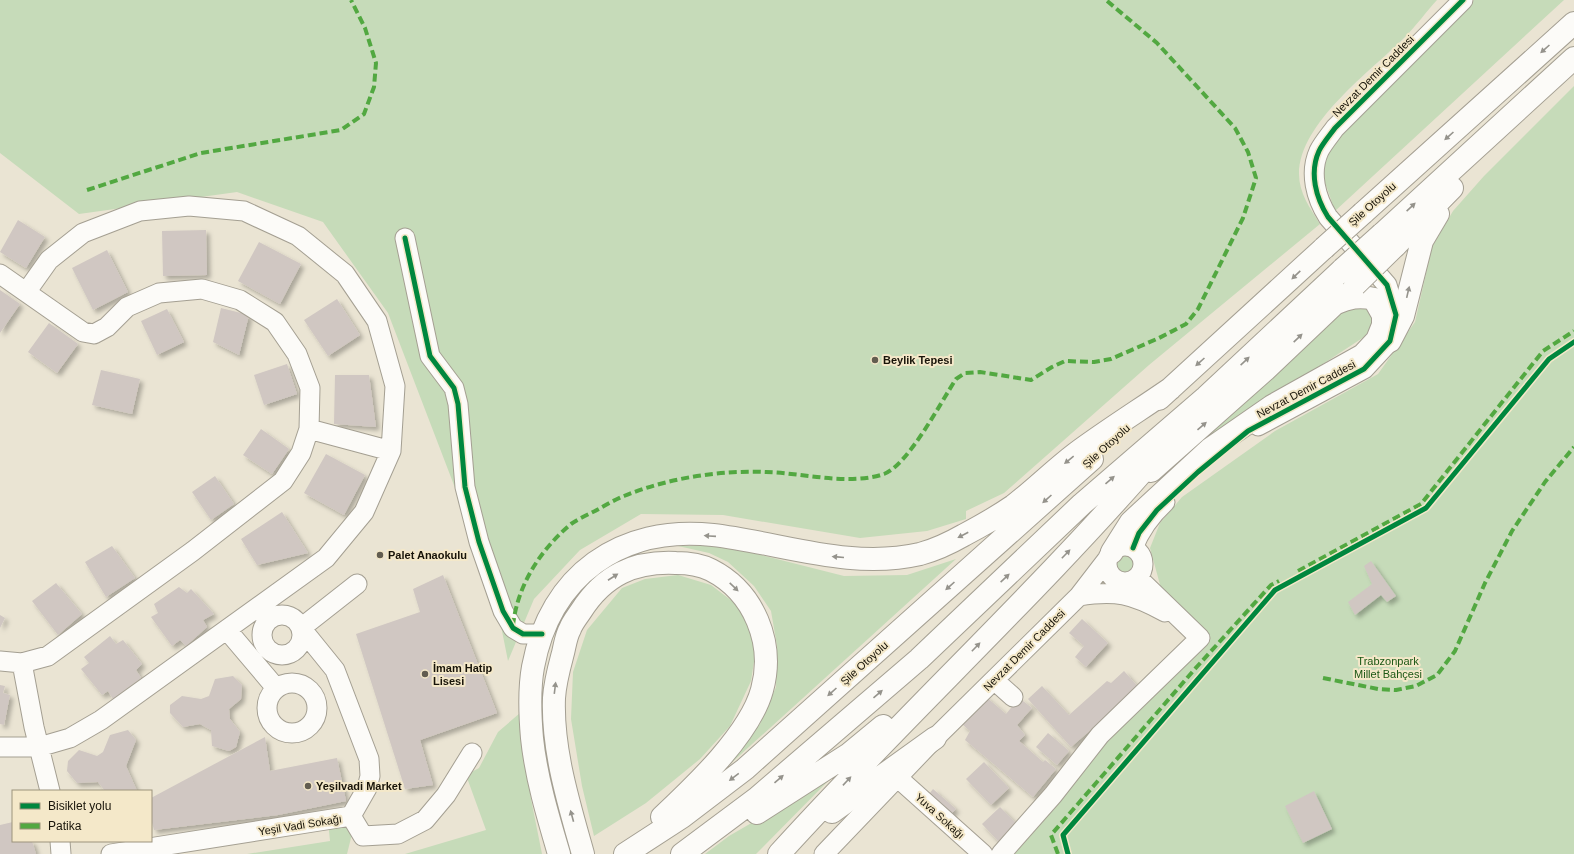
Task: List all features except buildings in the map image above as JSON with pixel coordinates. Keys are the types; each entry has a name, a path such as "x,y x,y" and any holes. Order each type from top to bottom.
{"highway":[{"name":"Şile Otoyolu","path":"624,854 682,817 745,769 1170,389 1574,23"},
{"path":"1389,240 1469,171 1569,63"},
{"path":"683,854 757,798 919,659 1082,504 1206,397 1349,277 1389,240 1569,63"},
{"path":"1390,341 1402,316 1422,240 1442,208 1469,171"},
{"path":"1120,498 1264,370 1334,304 1349,277"},
{"path":"1111,554 1131,522 1210,449 1272,406 1363,355 1377,340 1383,325 1383,316 1374,299 1362,296 1350,297 1334,304"},
{"path":"559,854 539,776 532,740 531,693 533,674 542,634 556,604 568,586 589,566 613,550 639,540 673,535 710,535 828,556 868,560 896,558 923,553 948,544 1013,506 1075,454 1170,389"},
{"path":"785,847 1120,498 1206,397"},
{"path":"583,854 561,768 554,698 557,676 570,628 589,598 607,581 632,567 661,562 686,563 710,569 733,584 747,601 758,619 763,635 766,654 762,690 754,709 743,728 726,750 680,800 624,854"},
{"path":"683,854 756,814 849,754 954,670"},
{"path":"785,847 935,738"}],"street":[{"name":"Nevzat Demir Caddesi","path":"1133,548 1139,533 1157,510 1198,472 1248,431 1364,370 1390,341 1396,315 1387,285 1328,217 1321,206 1315,180 1315,165 1320,151 1335,128 1463,0"},
{"path":"0,747 39,747 70,738 101,720 227,630 235,622 326,558 364,512 391,451 395,386 377,321 345,274 298,236 244,212 189,206 140,211 83,233 49,260 27,291"},
{"path":"405,238 430,356 454,388 458,404 465,487 480,542 500,604 513,628 523,634 542,634"},
{"path":"0,274 27,291 83,332 94,334 107,327 127,308 159,293 202,289 240,300 275,322 297,354 310,388 310,429 301,453 283,480 193,551 48,656 22,663 0,661"},
{"path":"310,429 391,451"},
{"path":"1000,854 1053,795 1100,735 1200,638 1182,620 1132,579 1121,581 1111,574 1108,563 1111,554 1122,546 1133,548 1138,551 1143,561 1143,567 1132,579 1079,596"},
{"name":"Nevzat Demir Caddesi","path":"824,854 935,738 1079,596 1111,554"},
{"name":"Yeşil Vadi Sokağı","path":"112,854 351,816 367,788 370,776 369,759 335,670 301,628 357,584"},
{"path":"1079,596 1103,592 1126,594 1182,620"},
{"path":"227,630 276,688"},
{"path":"22,663 39,747 50,790"},
{"path":"994,680 1013,697"},
{"path":"351,816 363,836 398,834 424,820 446,795 472,753"},
{"name":"Yuva Sokağı","path":"898,778 983,854"},
{"path":"60,842 61,854"}],"green space":[{"path":"0,0 1437,0 1405,37 1339,99 1311,136 1302,155 1299,181 1303,194 1320,224 1149,365 1004,493 966,511 966,519 927,531 860,538 723,515 641,514 580,550 534,599 508,661 499,616 457,493 388,313 323,222 237,192 79,214 0,153"},
{"path":"1474,0 1564,0 1335,211 1322,174 1331,143"},
{"name":"Trabzonpark Millet Bahçesi","path":"1574,86 1574,854 1009,854 1094,750 1205,640 1162,592 1150,548 1160,523 1182,497 1275,431 1378,374 1415,322 1432,247 1453,211 1484,176"},
{"path":"1362,304 1375,311 1375,323 1364,337 1183,456 1341,306"},
{"path":"722,545 844,576 907,575 956,559 717,776 760,724 776,687 777,646 771,611 754,586 728,562 709,553 678,546"},
{"path":"1124,551 1134,555 1137,562 1135,570 1124,575 1117,572 1113,565"},
{"path":"678,575 711,585 736,604 751,628 755,655 751,681 730,726 700,759 646,803 594,836 582,786 571,719 573,672 587,630 622,588 645,579"},
{"path":"520,713 531,799 542,854 405,854 486,830 466,775 479,768 498,732"},
{"path":"833,776 756,854 705,854 729,836"},
{"path":"351,816 352,834 347,854 247,854 330,841 328,821"}],"marked path":[{"path":"87,190 201,153 341,130 364,114 374,87 376,63 365,28 351,0"},
{"path":"513,626 515,611 525,583 540,557 549,545 574,522 620,498 658,484 694,476 731,472 766,472 841,479 856,479 884,474 903,459 933,417 956,379 965,373 980,372 1031,380 1065,361 1094,362 1111,359 1159,338 1186,324 1198,309 1243,218 1256,178 1248,152 1235,128 1157,43 1106,0"},
{"path":"1298,571 1421,504 1543,351 1574,331"},
{"path":"1323,678 1378,689 1396,690 1416,686 1437,675 1455,651 1485,583 1512,531 1545,482 1574,447"},
{"path":"1058,854 1051,835 1194,670 1271,585 1279,581"}],"cycle path":[{"path":"1133,548 1139,533 1157,510 1198,472 1248,431 1364,369 1390,341 1396,315 1387,285 1328,217 1317,194 1314,168 1319,151 1335,128 1463,0"},
{"path":"405,238 430,356 454,388 458,404 465,487 479,542 503,611 513,628 523,634 542,634"},
{"path":"1068,854 1063,835 1275,590 1426,508 1549,359 1574,342"}],"place":[{"name":"Beylik Tepesi","path":"875,360"},
{"name":"Palet Anaokulu","path":"380,555"},
{"name":"İmam Hatip Lisesi","path":"425,674"},
{"name":"Yeşilvadi Market","path":"308,786"}]}
